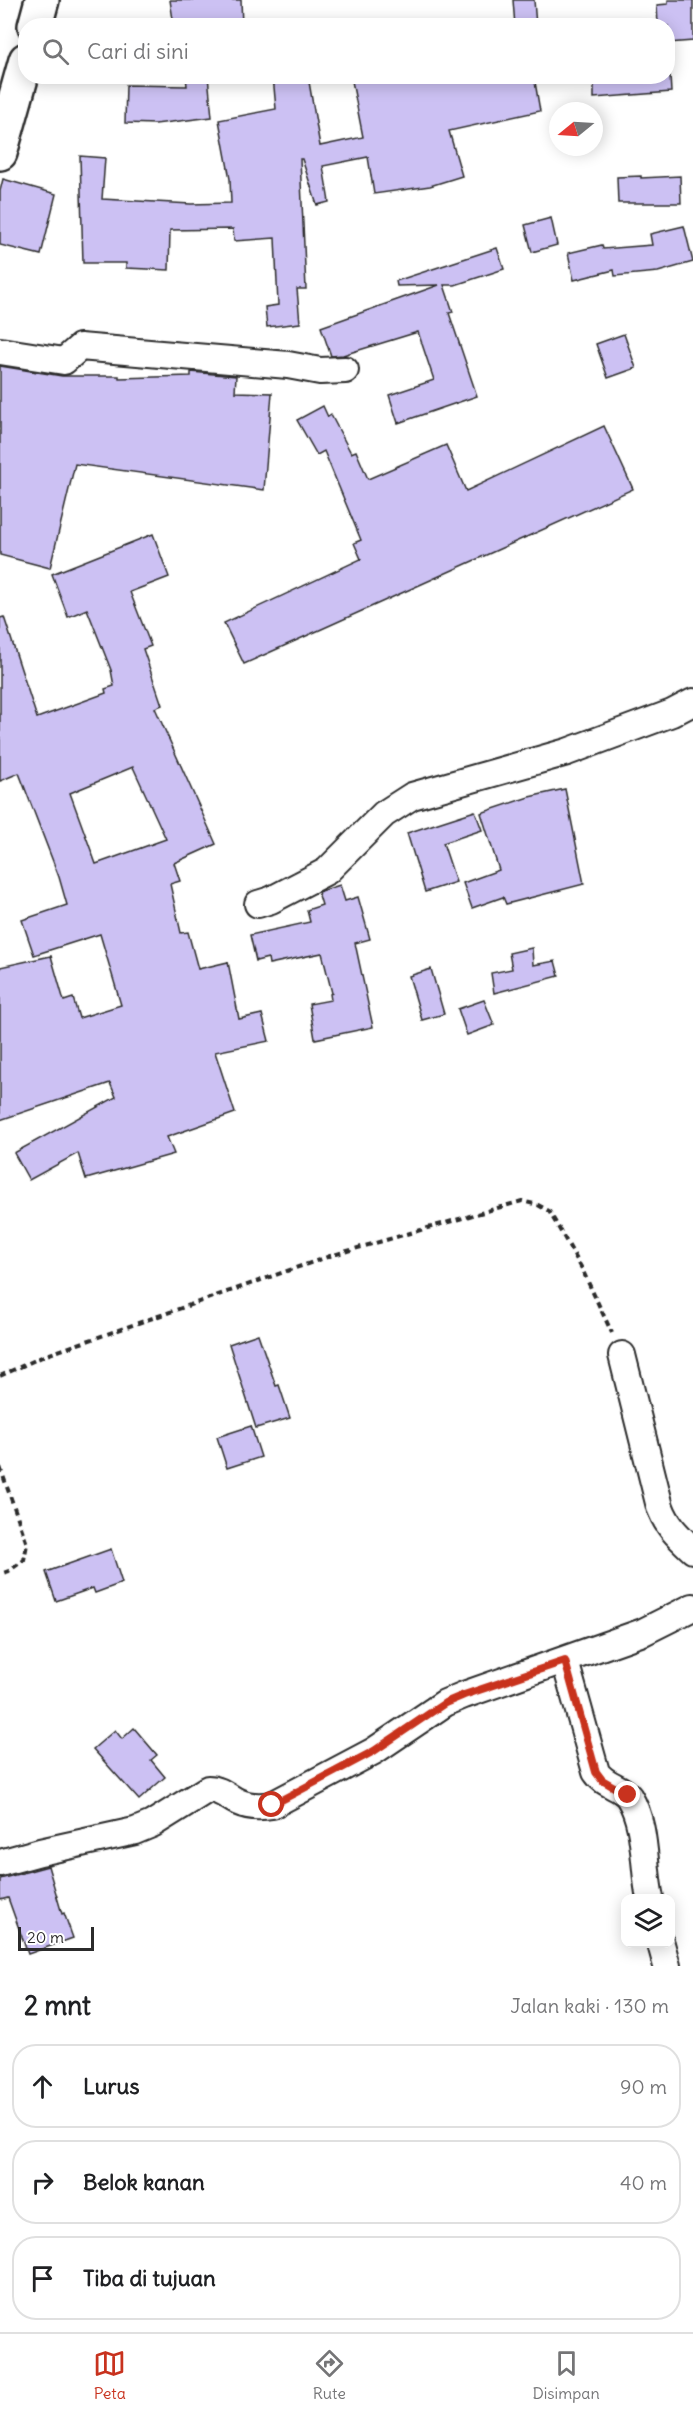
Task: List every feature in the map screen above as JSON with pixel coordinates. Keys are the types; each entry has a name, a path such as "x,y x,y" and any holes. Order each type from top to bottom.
{"highway":[{"path":"37,18 42,0"},
{"path":"0,153 19,84"}],"street":[{"path":"0,351 64,361 80,347 288,365 320,371 345,370"},
{"path":"258,904 271,900 327,871 384,814 412,796 567,752 672,713 693,702"},
{"path":"622,1355 660,1507 666,1522 674,1533 693,1550"},
{"path":"0,1863 135,1831 152,1824 208,1789 220,1791 239,1803 272,1805 374,1751 445,1703 644,1632 693,1607"},
{"path":"565,1661 596,1772 602,1780 628,1795 634,1810 646,1851 645,1878 649,1894"},
{"path":"662,1948 667,1966"}],"path":[{"path":"0,1376 44,1356 330,1256 522,1201 537,1204 549,1210 581,1267 622,1355"},
{"path":"0,1467 27,1544 24,1560 18,1566 0,1574"}],"building":[{"path":"170,0 241,0 242,18 173,18"},
{"path":"513,0 534,0 535,18 514,18"},
{"path":"668,0 693,0 693,41 675,42 675,18 658,18 657,5 668,4"},
{"path":"187,84 209,84 212,117 155,124 125,123 126,85 187,86"},
{"path":"274,84 309,84 320,146 363,137 353,84 535,84 540,111 449,131 462,176 430,186 374,194 368,157 323,166 329,202 317,205 302,159 300,159 306,289 297,289 300,323 267,327 265,307 278,305 275,238 234,241 233,229 170,230 169,270 126,268 126,263 83,263 80,156 105,158 102,199 191,204 231,203 230,179 219,120 276,109"},
{"path":"594,84 670,84 671,92 594,98"},
{"path":"641,176 641,178 680,176 681,203 618,203 617,177"},
{"path":"3,179 56,194 41,255 0,245 0,191"},
{"path":"551,218 557,245 532,252 525,225"},
{"path":"684,226 693,262 658,272 615,276 614,270 574,280 568,253 602,245 603,249 652,245 650,234"},
{"path":"497,248 504,269 455,285 444,285 453,312 449,313 477,396 398,423 389,395 434,380 418,332 343,355 331,356 321,327 439,285 397,286 396,281"},
{"path":"624,334 636,368 608,378 596,344"},
{"path":"0,366 62,376 119,376 119,378 191,376 191,372 236,376 235,392 272,393 264,490 75,464 50,568 0,555"},
{"path":"323,406 328,417 331,415 351,453 356,451 368,479 446,445 466,491 604,426 633,489 244,664 224,623 361,559 354,543 361,540 324,451 317,455 297,420"},
{"path":"153,534 169,577 130,592 151,646 143,649 162,705 155,708 216,844 174,863 180,881 170,884 181,933 188,932 198,969 228,962 239,1019 262,1014 269,1041 215,1052 235,1113 167,1137 174,1154 86,1179 78,1153 29,1180 14,1153 116,1097 110,1083 0,1120 0,967 51,956 64,1001 73,998 79,1018 121,1005 100,934 34,955 22,920 67,905 59,877 19,773 0,781 0,618 4,617 37,718 106,693 105,689 114,686 111,670 87,609 68,617 52,574","holes":["133,767 166,839 96,864 70,793"]},
{"path":"565,789 584,884 506,904 503,897 472,908 463,883 499,870 481,813 529,797"},
{"path":"475,811 482,830 443,843 456,882 425,892 407,833"},
{"path":"340,885 345,901 358,897 370,939 355,943 373,1027 315,1039 309,1004 331,1000 330,994 332,993 322,953 269,964 268,958 256,961 250,935 310,922 307,910 322,905 318,892"},
{"path":"532,948 533,965 555,961 559,976 494,993 491,973 512,969 509,953"},
{"path":"431,969 444,1014 422,1020 409,976"},
{"path":"484,1000 494,1025 467,1035 458,1009"},
{"path":"258,1334 290,1418 256,1428 229,1344"},
{"path":"251,1426 261,1457 227,1468 217,1437"},
{"path":"111,1549 122,1583 95,1593 93,1588 56,1601 46,1572"},
{"path":"134,1728 157,1755 151,1760 165,1777 139,1800 93,1749 115,1730 122,1739"},
{"path":"48,1866 62,1914 64,1913 73,1938 28,1954 8,1898 0,1900 0,1879"}],"route":[{"path":"272,1805 374,1751 445,1703 565,1661 596,1772 602,1780 628,1795"}]}
